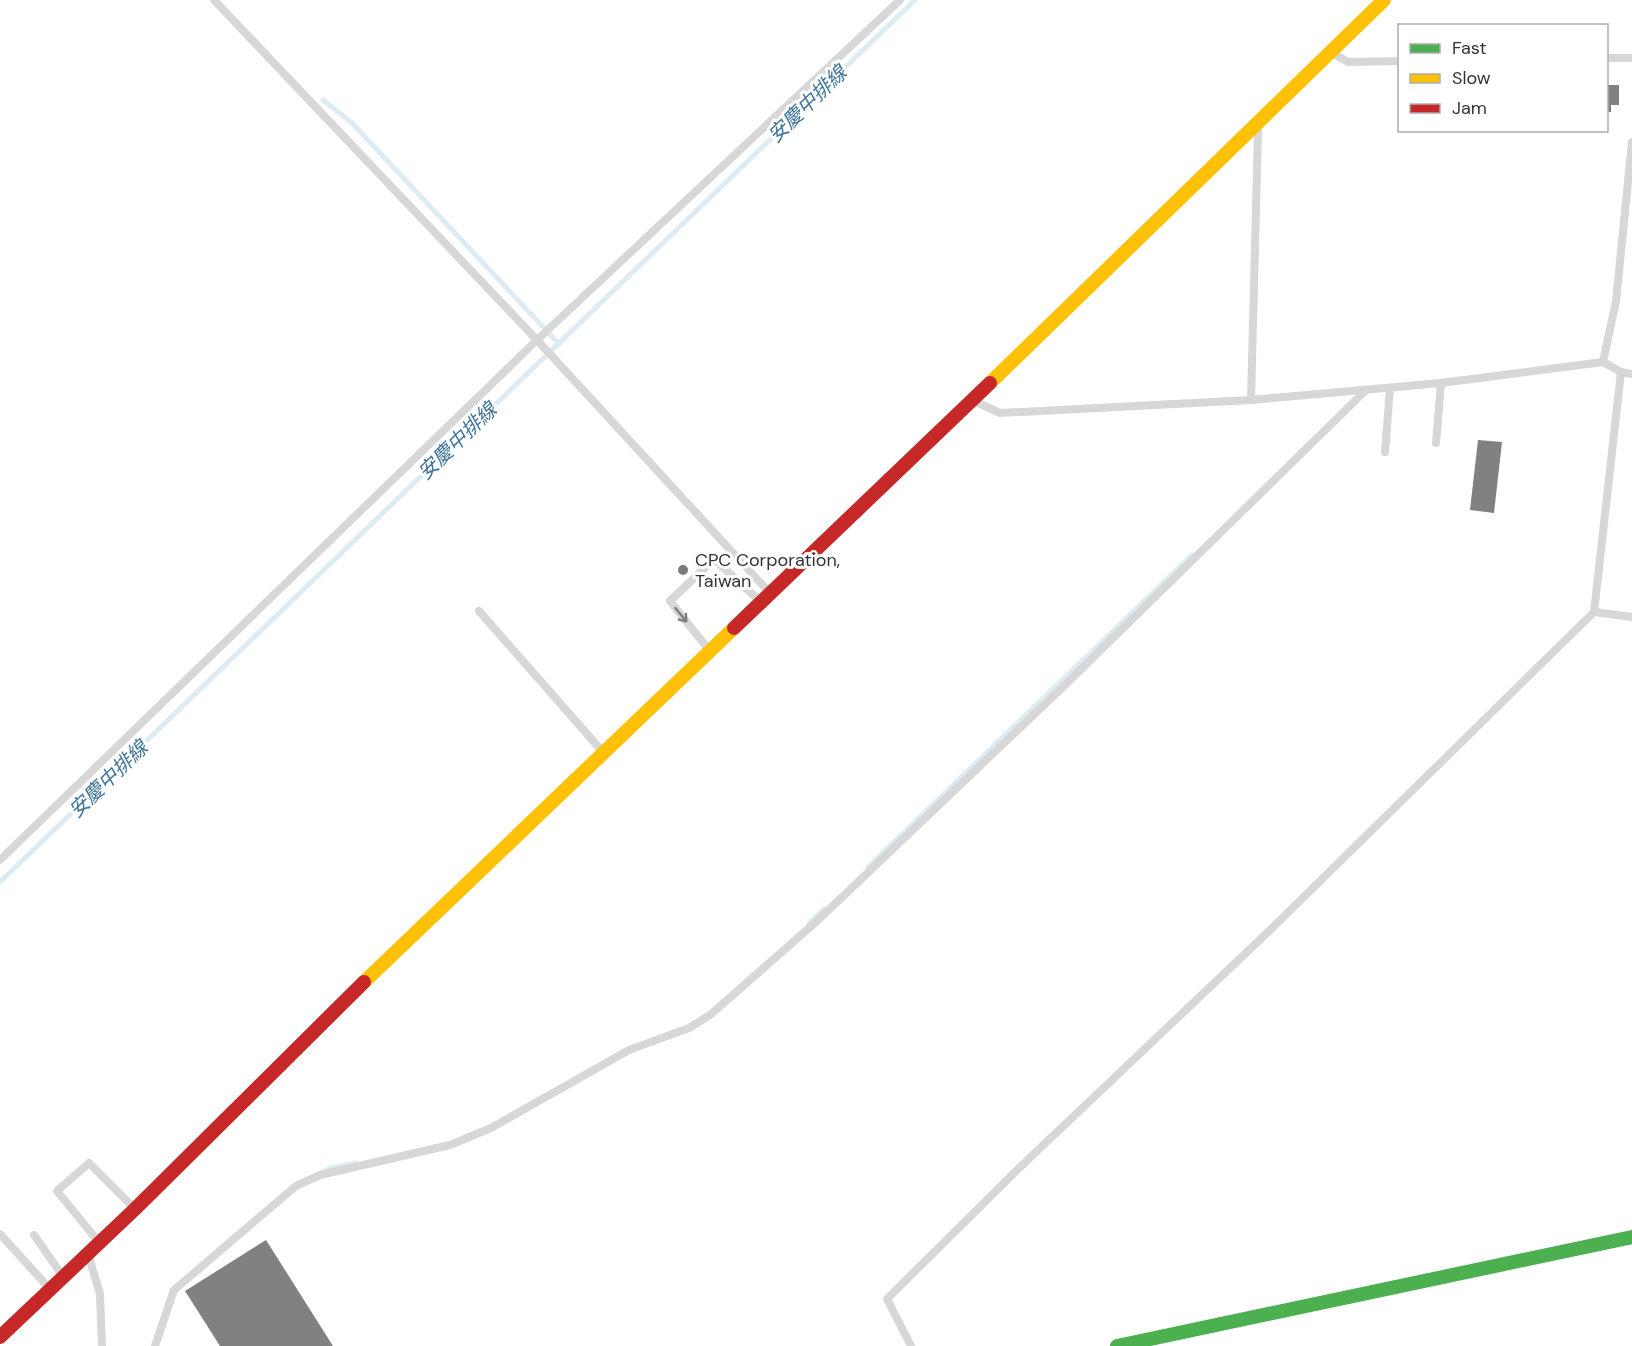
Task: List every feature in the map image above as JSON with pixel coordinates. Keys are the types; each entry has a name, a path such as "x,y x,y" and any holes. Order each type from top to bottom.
{"main road":[{"path":"0,1337 135,1209 390,957 972,400 1384,0"},
{"path":"1117,1346 1632,1237"}],"lane":[{"path":"214,0 537,339 765,598"},
{"path":"0,860 537,339 900,0"},
{"path":"1331,51 1348,62 1398,61"},
{"path":"1608,58 1632,58"},
{"path":"1251,400 1258,120"},
{"path":"1603,362 1616,301 1632,142"},
{"path":"972,400 1000,413 1251,400 1441,383 1603,362 1621,372 1632,374"},
{"path":"911,1346 887,1299 1027,1161 1267,933 1594,612 1621,372"},
{"path":"1436,443 1441,383"},
{"path":"1385,452 1390,388"},
{"path":"155,1346 174,1290 296,1186 320,1175 450,1145 491,1128 629,1050 689,1028 710,1016 843,897 1065,685 1366,390"},
{"path":"710,651 670,601 714,559 765,598"},
{"path":"479,611 603,753"},
{"path":"1594,612 1632,616"},
{"path":"99,1242 57,1191 89,1163 135,1209"},
{"path":"0,1234 50,1289"},
{"path":"34,1235 63,1276"},
{"path":"88,1253 100,1294 102,1346"}],"building":[{"path":"1608,85 1619,85 1619,105 1611,105 1611,112 1608,112"},
{"path":"1478,440 1502,442 1494,513 1470,510"},
{"path":"266,1240 333,1346 220,1346 185,1291"}],"waterway":[{"name":"安慶中排線","path":"0,882 915,0"},
{"path":"323,100 352,123 559,344"},
{"path":"868,867 1192,555"},
{"path":"809,923 824,909"},
{"path":"322,1172 356,1163"}],"traffic: fast":[{"path":"1117,1346 1632,1237"}],"traffic: slow":[{"path":"990,383 1384,0"},
{"path":"364,982 734,628"}],"traffic: jam":[{"path":"734,628 990,383"},
{"path":"0,1337 135,1209 364,982"}],"place":[{"name":"CPC Corporation, Taiwan","path":"683,570"}]}
